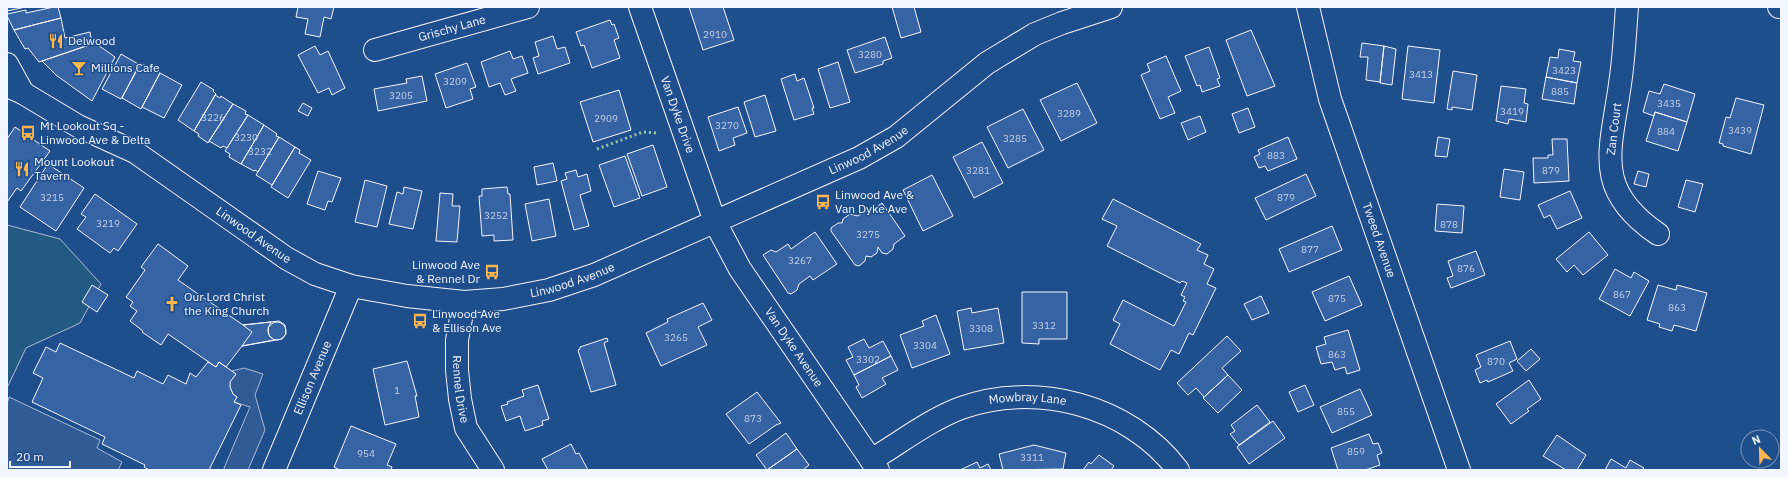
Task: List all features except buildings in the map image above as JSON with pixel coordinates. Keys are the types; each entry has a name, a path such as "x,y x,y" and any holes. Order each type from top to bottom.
{"street":[{"name":"Grischy Lane","path":"375,50 528,7"},
{"name":"Van Dyke Drive","path":"640,7 715,222"},
{"name":"Linwood Avenue","path":"7,64 15,90 78,126 135,152 286,258 315,274 350,286 407,296 464,302 503,299 549,290 594,275 859,158 896,137 987,63 1036,34 1062,23 1111,7"},
{"name":"Tweed Avenue","path":"1308,7 1330,99 1461,468"},
{"name":"Zan Court","path":"1627,7 1621,82 1610,146 1612,174 1618,193 1628,209 1642,223 1658,234"},
{"name":"Van Dyke Avenue","path":"715,222 740,269 875,465"},
{"name":"Ellison Avenue","path":"274,470 350,286"},
{"name":"Rennel Drive","path":"464,302 457,340 457,370 460,399 466,428 493,470"},
{"name":"Mowbray Lane","path":"875,465 936,420 961,408 997,399 1025,397 1053,398 1077,403 1106,414 1131,427 1153,444 1178,470"}],"shaded area":[{"path":"7,225 60,239 101,284 80,323 26,348 7,388"},
{"path":"244,368 263,374 255,395 265,430 248,470 225,470 224,468 250,407 234,402 237,397 233,394 230,387 230,382 236,374 232,371"},
{"path":"9,397 100,440 97,448 122,462 118,470 7,470 7,404"}],"hedge":[{"path":"597,149 643,132 657,133"}],"place":[{"name":"Delwood","path":"56,41"},
{"name":"Millions Cafe","path":"79,68"},
{"name":"Mt Lookout Sq - Linwood Ave & Delta","path":"28,133"},
{"name":"Mount Lookout Tavern","path":"22,169"},
{"name":"Linwood Ave & Van Dyke Ave","path":"823,202"},
{"name":"Linwood Ave & Rennel Dr","path":"492,272"},
{"name":"Our Lord Christ the King Church","path":"172,304"},
{"name":"Linwood Ave & Ellison Ave","path":"420,321"}]}
